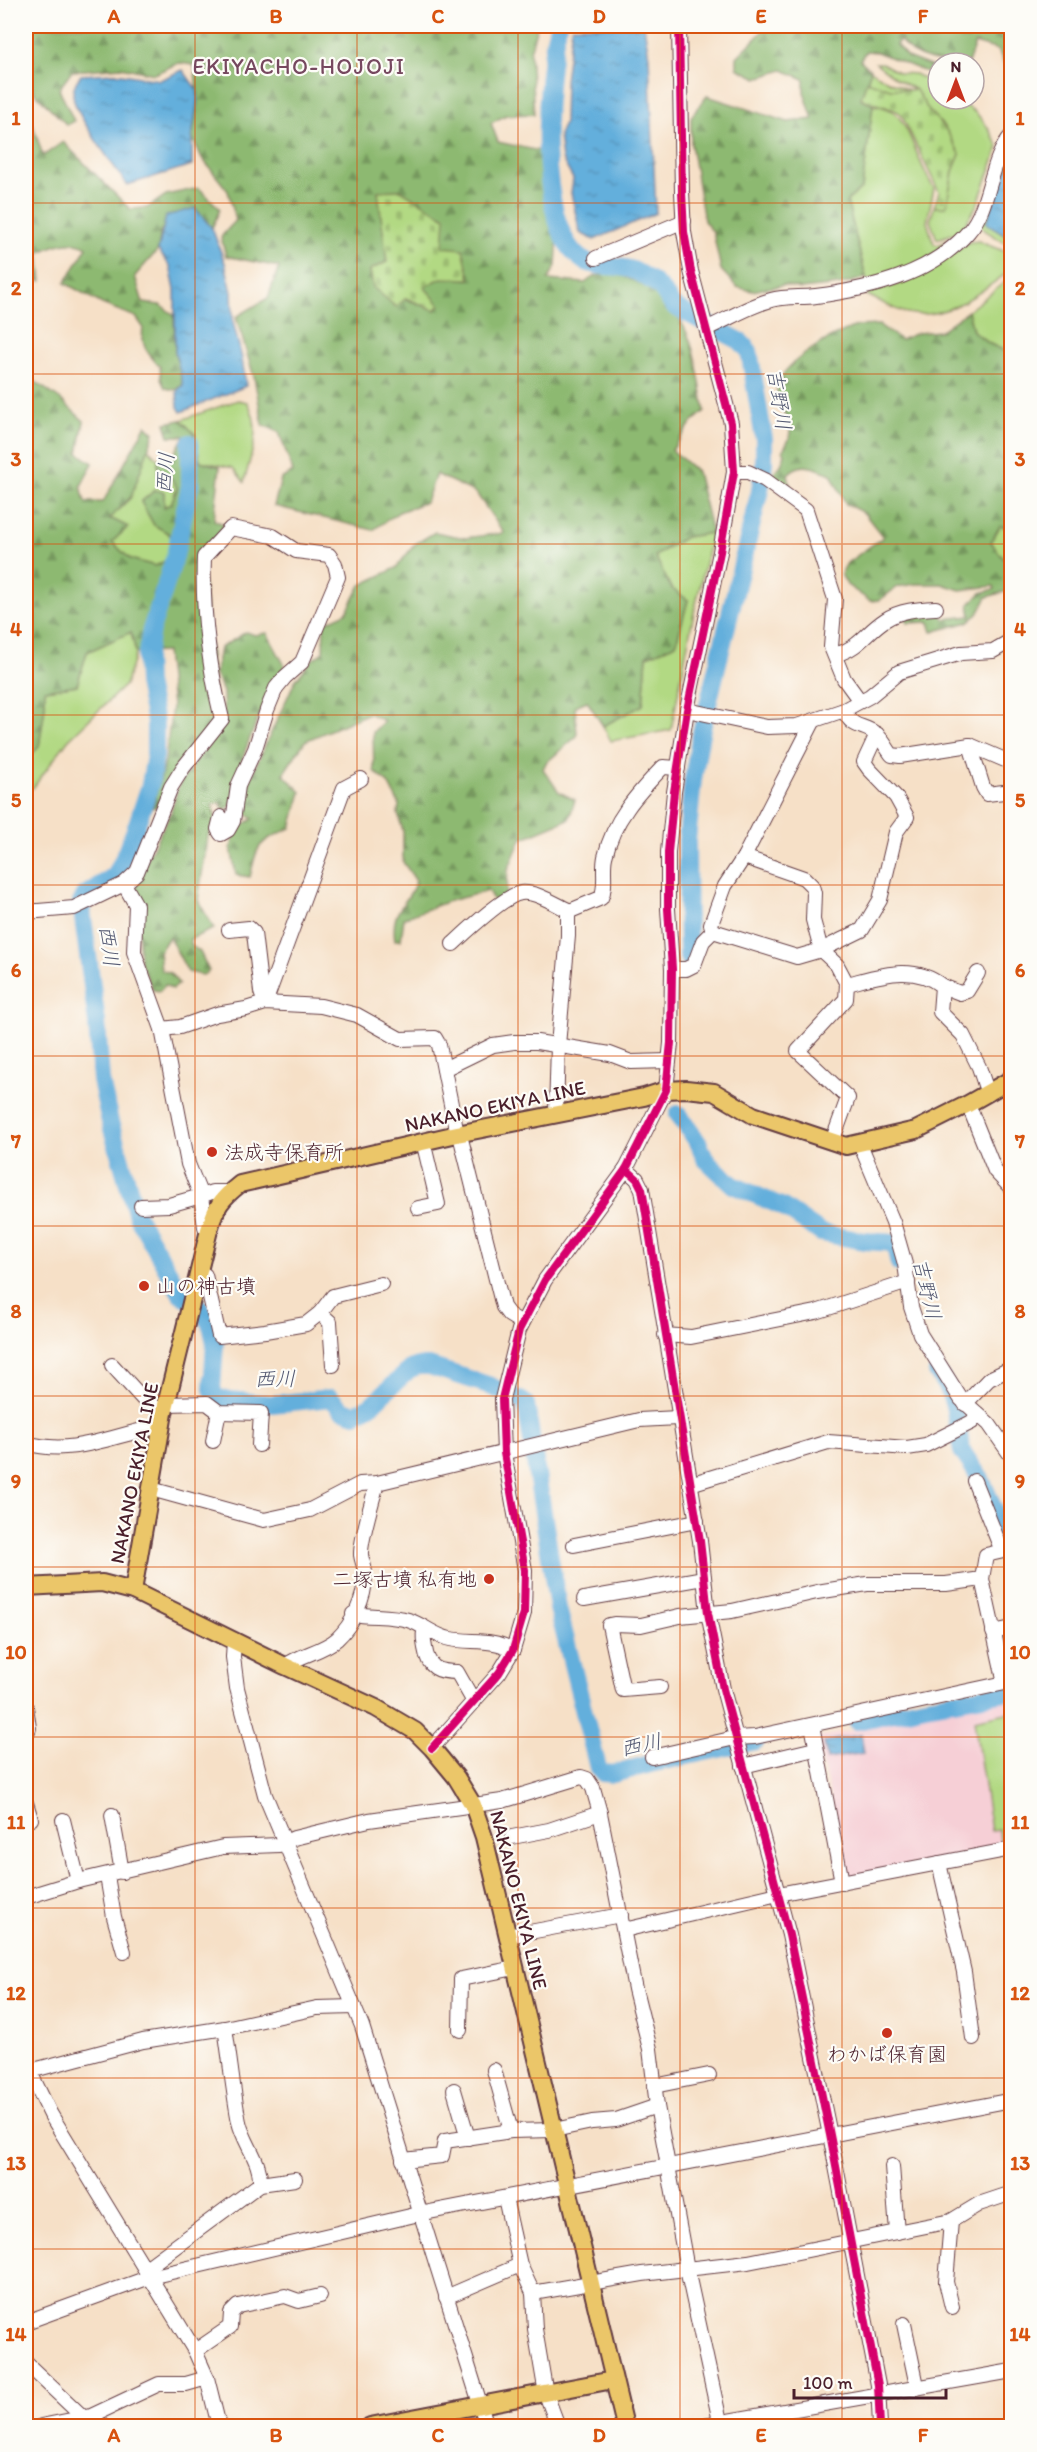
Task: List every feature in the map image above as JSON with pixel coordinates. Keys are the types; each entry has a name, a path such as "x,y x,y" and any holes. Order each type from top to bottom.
{"main road":[{"name":"NAKANO EKIYA LINE","path":"625,2427 484,1836 473,1805 456,1777 415,1731 376,1708 133,1591 164,1414 209,1230 216,1208 240,1184 457,1134 644,1097 666,1090 686,1089 714,1092 753,1115 846,1146 916,1130 988,1094 1011,1078"},
{"path":"26,1587 102,1583 133,1591"},
{"path":"370,2427 613,2380"}],"street":[{"path":"432,1748 499,1672 513,1650 524,1613 525,1570 504,1453 502,1399 522,1323 545,1280 626,1169 666,1090 672,969 668,852 678,768 700,712 720,552 734,472 731,423 708,328 691,271 684,221 679,26"},
{"path":"708,328 771,299 817,296 862,287 897,279 923,266 949,249 971,229 1004,143 1011,135"},
{"path":"596,258 684,221"},
{"path":"734,472 748,472 765,480 806,510 835,599 831,647 844,679 860,701"},
{"path":"26,912 74,908 124,884 137,872 171,787 222,719 213,685 207,635 204,557 231,528 273,537 296,551 328,555 335,564 338,578 302,662 276,688 255,749 238,786 233,821 228,830 221,834 218,829 221,818"},
{"path":"835,655 851,650 886,619 911,610 936,608"},
{"path":"700,712 768,727 813,723 860,701 899,672 960,653 993,651 1011,640"},
{"path":"844,710 854,724 877,734 892,755 900,756 970,745 1005,760 1011,759"},
{"path":"712,932 711,924 725,886 744,857 813,723"},
{"path":"712,932 797,957 821,950 862,930 880,900 896,832 907,818 896,797 864,762 877,734"},
{"path":"970,745 987,794 1011,791"},
{"path":"570,912 601,898 605,891 605,856 624,810 663,767 678,768"},
{"path":"265,1003 344,788 361,779"},
{"path":"744,857 804,878 812,886 814,892 813,920 821,950 837,965 846,984 846,999 798,1051 848,1098 832,1142"},
{"path":"124,884 136,905 134,952 162,1029 188,1164 201,1196 205,1227 209,1230"},
{"path":"453,944 501,904 521,893 535,895 570,912"},
{"path":"556,1113 558,1045 570,912"},
{"path":"229,930 249,928 254,933 261,992 265,1003"},
{"path":"672,969 686,969 694,965 703,940 712,932"},
{"path":"846,984 893,972 903,972 932,978 942,986 960,993 968,991 978,973"},
{"path":"942,986 940,1012 963,1035 979,1067 988,1094"},
{"path":"162,1029 180,1027 217,1014 265,1003 329,1008 357,1015 400,1039 435,1038 439,1045 457,1134 461,1139 502,1307 510,1316 522,1323"},
{"path":"444,1069 493,1045 537,1042 610,1054 631,1062 669,1061"},
{"path":"968,1104 994,1171 1011,1188"},
{"path":"418,1208 438,1204 423,1142"},
{"path":"860,1144 893,1222 904,1283 920,1334 965,1404 988,1424 1011,1457"},
{"path":"626,1169 637,1179 642,1189 678,1418 697,1521 708,1613 735,1738 794,1958 879,2393 880,2427"},
{"path":"141,1206 169,1205 212,1192 230,1192"},
{"path":"199,1271 205,1275 219,1336 306,1324 320,1313 333,1296 381,1284"},
{"path":"665,1335 691,1338 816,1312 904,1283"},
{"path":"320,1313 330,1322 333,1365"},
{"path":"112,1365 143,1399 164,1414"},
{"path":"965,1404 989,1379 1011,1368"},
{"path":"26,1443 40,1447 66,1449 164,1414 207,1403 219,1412 261,1413 259,1444"},
{"path":"213,1441 219,1412"},
{"path":"690,1484 828,1442 907,1448 926,1445 972,1422 977,1415"},
{"path":"150,1489 264,1520 310,1510 360,1484 377,1483 639,1420 678,1418"},
{"path":"652,1757 1005,1683 1007,1677 993,1632 982,1578 986,1554 1007,1550 974,1481"},
{"path":"285,1666 336,1640 345,1630 364,1592 366,1575 361,1554 377,1483"},
{"path":"574,1545 697,1521"},
{"path":"584,1599 704,1578"},
{"path":"660,1687 623,1690 609,1625 614,1623 641,1625 680,1616 732,1611 817,1592 867,1584 945,1584 982,1578"},
{"path":"353,1614 406,1620 425,1628 430,1633 450,1639 502,1643 513,1650"},
{"path":"425,1628 423,1633 426,1659 430,1665 442,1672 457,1672 474,1702"},
{"path":"993,1632 1011,1628"},
{"path":"234,1640 233,1657 237,1688 255,1765 284,1843 362,2026 487,2427"},
{"path":"26,1707 29,1728 26,1735"},
{"path":"812,1725 842,1882"},
{"path":"743,1766 815,1745"},
{"path":"26,1897 78,1881 223,1847 284,1843 294,1838 369,1820 502,1801 581,1777 587,1779 593,1788 600,1813 635,1989 650,2049 657,2106 687,2269 720,2424"},
{"path":"26,1803 31,1819"},
{"path":"512,1837 549,1830 600,1813"},
{"path":"112,1815 122,1872"},
{"path":"63,1820 78,1881"},
{"path":"624,1930 778,1894 1011,1849"},
{"path":"939,1863 964,1972 973,2038"},
{"path":"107,1876 114,1917 124,1952"},
{"path":"508,1936 621,1915"},
{"path":"460,2030 461,1979 515,1968"},
{"path":"219,2427 207,2378 195,2351 51,2115 28,2068 143,2041 225,2028 317,2008 354,2007"},
{"path":"225,2028 239,2122 245,2141 261,2171 260,2184"},
{"path":"494,2070 511,2131"},
{"path":"654,2086 709,2075"},
{"path":"454,2090 468,2138"},
{"path":"26,2322 147,2273 420,2214 1011,2100"},
{"path":"403,2160 442,2156 445,2141 511,2131 554,2130 592,2121 616,2120 657,2106"},
{"path":"892,2166 897,2232"},
{"path":"147,2273 260,2184 295,2179"},
{"path":"532,2293 748,2262 951,2221 979,2204 1011,2193"},
{"path":"505,2198 520,2265 532,2293 535,2329 546,2394 558,2427"},
{"path":"951,2221 946,2282 952,2307"},
{"path":"446,2297 520,2265"},
{"path":"195,2351 230,2327 231,2313 238,2307 285,2296 298,2301 320,2296"},
{"path":"904,2324 917,2386"},
{"path":"26,2363 83,2417 103,2427"},
{"path":"699,2427 917,2386 1011,2371"},
{"path":"41,2427 91,2416 159,2384 186,2384 207,2378"}],"shaded area":[{"path":"1011,1695 1011,1845 848,1878 817,1738"}],"green space":[{"path":"26,26 537,26 530,52 534,114 506,115 491,123 498,142 540,151 545,203 558,233 556,266 548,280 585,283 605,274 628,278 649,289 678,316 693,349 705,411 692,422 672,450 697,472 712,533 685,537 655,556 671,588 688,600 676,644 647,656 643,705 603,726 587,701 575,706 577,736 546,763 543,769 559,792 575,800 569,819 521,839 508,870 506,896 495,903 488,891 449,901 404,918 401,940 395,940 394,929 397,914 416,881 403,862 403,831 398,814 399,804 388,783 374,771 373,732 384,721 369,713 305,741 283,774 301,792 291,828 261,845 250,877 236,875 231,848 236,829 253,819 240,809 254,770 295,681 312,660 323,652 324,623 346,613 361,585 396,568 415,544 435,532 465,538 504,533 476,493 436,474 426,502 399,512 373,530 274,506 281,479 293,472 279,432 263,425 254,377 236,317 268,298 279,267 226,256 221,237 236,220 228,191 202,158 192,137 198,97 194,65 179,63 154,74 121,67 72,71 59,89 74,121 67,125 35,93 26,79","holes":["401,190 470,279 441,278 424,287 440,305 435,310 373,287 370,270 387,262 378,191"]},
{"path":"768,26 1011,26 1011,79 998,50 975,43 972,51 926,51 926,58 914,53 900,40 896,44 907,57 926,64 926,72 877,52 866,51 860,60 871,70 861,98 873,105 862,188 847,201 866,278 839,285 801,289 784,285 752,291 737,287 721,270 713,232 704,221 691,144 691,117 707,96 788,122 813,119 804,92 804,79 783,70 757,78 737,68 737,57"},
{"path":"876,63 882,63 900,73 915,74 926,80 926,106 916,90"},
{"path":"871,70 886,80 909,90 890,89 867,81"},
{"path":"867,81 890,89 916,90 926,106 926,111 929,111 945,128 960,154 953,171 946,207 934,207 939,192 901,114 861,98"},
{"path":"873,105 890,110 901,120 934,188 927,222 934,244 938,245 955,237 917,267 867,281 847,201 862,188"},
{"path":"929,111 973,111 988,128 999,147 977,205 961,231 937,239 930,221 934,207 946,207 953,171 960,154 945,128"},
{"path":"26,113 32,122 43,156 63,142 130,209 147,208 166,195 199,188 220,209 212,228 195,208 161,230 158,250 135,276 143,303 160,305 174,315 175,352 183,385 175,390 165,388 161,379 160,367 144,345 143,327 136,317 102,304 65,283 87,247 68,243 44,250 39,253 42,281 26,279"},
{"path":"1011,141 1011,162 986,223 1011,238 1011,247 978,224"},
{"path":"401,190 445,217 443,247 463,249 470,279 441,278 424,287 440,305 435,310 406,298 396,307 373,287 370,270 387,262 378,191"},
{"path":"979,241 1011,254 1011,270 963,302 936,313 907,313 865,294 906,282 969,242"},
{"path":"1011,277 1011,354 990,344 973,331 968,311"},
{"path":"968,311 973,331 990,344 1011,354 1011,528 1000,526 991,542 1003,558 1011,562 1011,590 987,597 978,614 968,622 932,632 929,622 907,623 906,615 940,612 944,619 971,616 969,605 981,593 995,589 994,586 960,590 942,584 915,584 897,587 880,600 870,601 847,585 841,574 847,563 883,537 864,513 846,504 831,474 808,466 798,467 788,474 790,484 782,489 771,477 781,465 791,424 780,406 777,390 781,377 798,359 808,351 851,328 879,325 901,340 917,333 940,331"},
{"path":"26,375 61,400 84,421 78,453 93,463 81,486 85,502 103,502 146,425 154,433 131,497 110,518 128,527 112,542 130,559 155,566 183,552 168,533 154,525 141,502 155,490 164,492 164,507 171,504 177,488 172,479 158,474 158,459 172,458 184,436 169,436 165,423 181,420 195,434 200,461 220,467 214,520 226,525 201,555 217,719 162,805 152,808 165,761 172,706 166,652 136,653 131,632 87,652 77,685 45,690 39,747 26,759"},
{"path":"238,400 247,402 252,412 255,431 244,482 233,468 200,461 195,434 181,420"},
{"path":"148,449 158,459 158,474 172,479 177,488 171,504 163,507 164,492 155,490 141,502 154,525 168,533 184,552 155,566 130,559 112,542 128,527 109,518 131,497"},
{"path":"1000,526 1011,528 1011,562 1003,558 991,542"},
{"path":"712,533 671,730 611,741 603,726 643,705 647,656 676,644 688,600 671,588 655,556 685,537"},
{"path":"131,632 136,653 125,685 68,740 33,788 26,787 26,759 39,747 45,690 77,685 87,652"},
{"path":"246,632 255,635 267,633 285,666 264,703 245,751 231,806 224,810 220,802 213,805 216,822 208,836 198,900 214,929 190,939 192,946 200,952 209,971 203,975 188,972 169,937 159,952 161,970 170,973 179,984 173,989 165,985 160,991 153,990 140,962 136,881 171,812 179,785 224,723 223,692 215,674 220,648"},
{"path":"1011,1712 1011,1839 1000,1841 999,1830 991,1831 974,1720"}],"water":[{"path":"572,26 644,26 649,56 656,213 594,240 580,233 571,193 573,179 562,159 559,135 564,123 565,81"},
{"path":"183,70 197,90 198,97 192,137 192,165 127,185 90,132 78,110 73,97 75,84 81,75 115,73 160,80"},
{"path":"1011,162 1011,238 986,223"},
{"path":"195,208 212,228 225,263 232,292 233,322 246,386 181,412 178,407 177,391 183,385 175,352 175,290 170,266 158,250 166,216"},
{"path":"861,1735 864,1753 827,1759 824,1742"}],"waterway":[{"name":"吉野川","path":"558,26 550,79 547,148 556,215 566,241 581,259 587,262 601,266 622,267 644,276 660,288 675,307 740,341 749,351 764,439 764,463 760,490 701,733 693,780 687,841 688,957"},
{"name":"西川","path":"190,443 190,486 175,556 151,630 146,658 147,683 155,722 155,755 150,785 135,830 115,875 85,895 81,903 97,1023 101,1080 110,1122 137,1216 181,1294 199,1307 211,1325 215,1343 212,1389 217,1399 272,1404 331,1398 341,1409 355,1414 370,1406 410,1369 429,1366 488,1385 522,1401 526,1404 558,1608 598,1768 602,1773 613,1774 756,1741"},
{"name":"吉野川","path":"678,1114 699,1144 705,1159 733,1185 783,1207 821,1233 864,1241 894,1243 899,1263"},
{"name":"吉野川","path":"937,1372 948,1389 954,1405 962,1451 982,1481 1012,1552"},
{"name":"西川","path":"857,1721 925,1706 1012,1691"}],"cycle path":[{"path":"432,1748 499,1673 513,1650 524,1613 525,1570 504,1453 502,1399 519,1330 545,1280 626,1169 666,1090 671,1043 672,969 668,909 668,852 674,792 687,710 734,472 731,423 691,271 684,232 679,26"},
{"path":"626,1169 637,1179 642,1189 700,1541 708,1613 723,1689 789,1935 878,2385 880,2426"}],"place":[{"name":"法成寺保育所","path":"212,1152"},
{"name":"山の神古墳","path":"144,1286"},
{"name":"二塚古墳 私有地","path":"489,1579"},
{"name":"わかば保育園","path":"887,2033"}],"district":[{"name":"EKIYACHO-HOJOJI","path":"299,66"}]}
